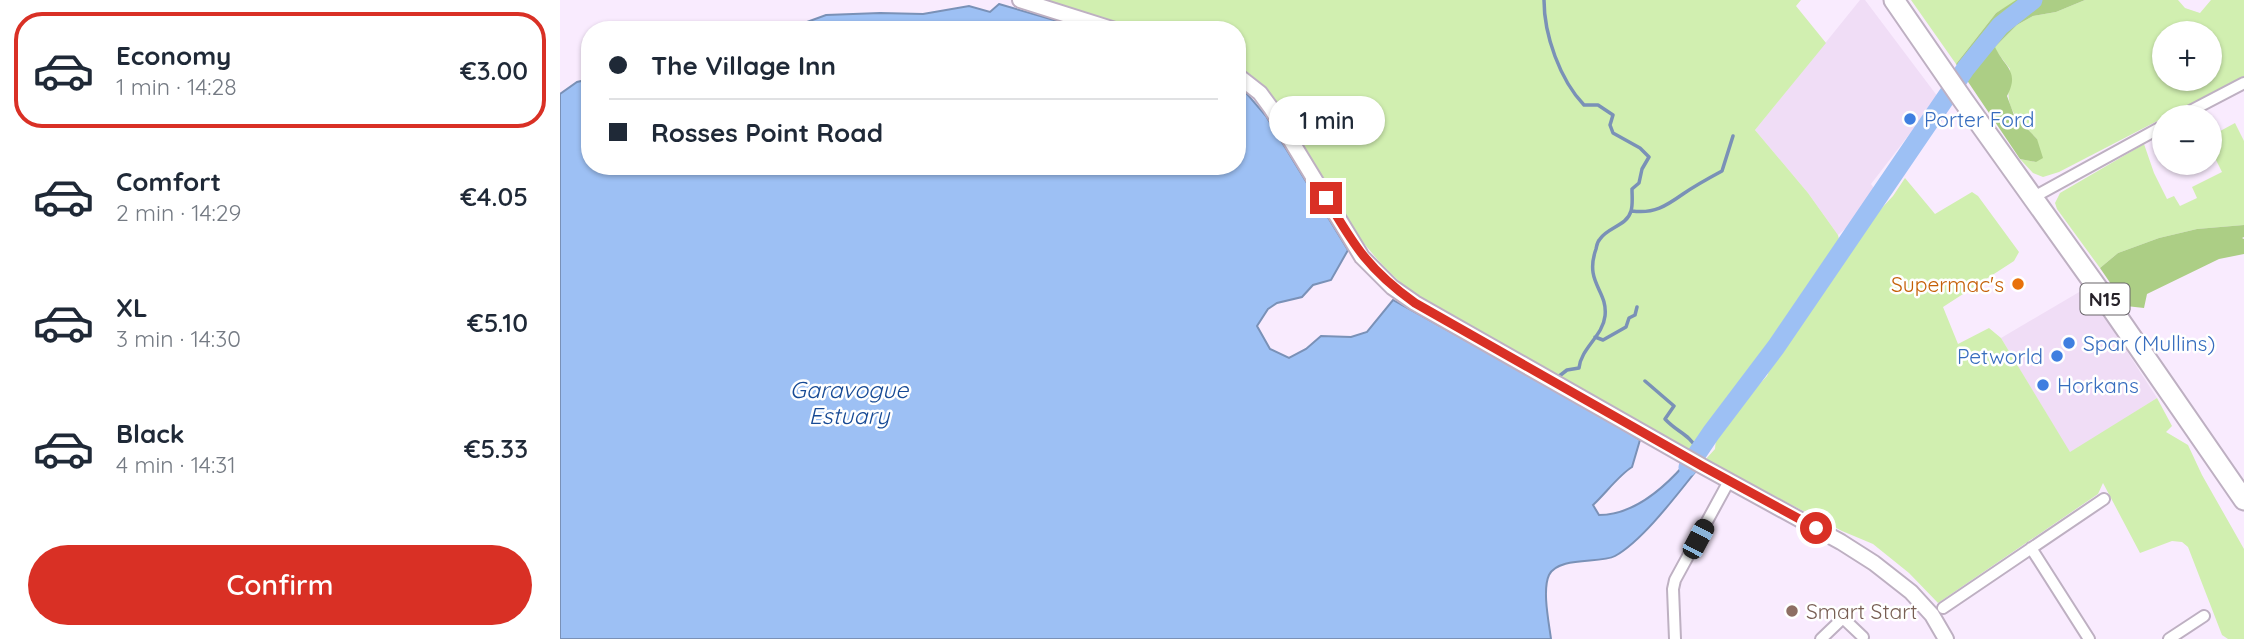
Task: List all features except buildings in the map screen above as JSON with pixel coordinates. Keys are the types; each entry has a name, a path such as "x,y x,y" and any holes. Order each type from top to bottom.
{"highway":[{"name":"N15","path":"1894,0 2244,500"}],"main road":[{"path":"1020,0 1086,21"},
{"path":"1246,82 1260,93 1271,108 1363,257 1392,287 1415,303 1702,466 1842,542 1874,563 1910,593 1925,608 1947,639"}],"street":[{"path":"2202,105 2244,83"},
{"path":"2032,198 2152,132"},
{"path":"1675,639 1675,580 1730,481"},
{"path":"1943,608 2104,499"},
{"path":"2031,548 2089,639"},
{"path":"2169,639 2204,616"},
{"path":"1821,639 1843,618 1863,637"}],"shaded area":[{"path":"1860,0 1865,0 1938,97 1871,184 1876,191 1854,221 1838,235 1808,193 1755,130"},
{"path":"2086,288 2157,398 2070,453 2001,338"}],"green space":[{"path":"1042,0 1801,0 1796,6 1826,43 1755,130 1808,193 1838,235 1840,243 1773,349 1718,414 1693,454 1414,294 1399,281 1350,225 1252,78 1246,74 1246,21 1106,21"},
{"path":"1911,0 2018,0 1996,13 1956,64"},
{"path":"2016,0 2085,0 2056,12 2033,16 2017,25 1995,47 2012,75 2007,96 2014,115 2037,139 2043,158 2036,162 2020,159 1956,64 1996,13"},
{"path":"2085,0 2178,0 2185,8 2200,13 2211,0 2244,0 2244,76 2222,87 2222,21 2152,21 2152,91 2215,91 2188,105 2152,105 2152,124 2059,172 2043,177 2033,173 2020,159 2036,162 2037,139 2015,115 2008,93 2010,69 1994,48 2017,25 2033,16 2056,12"},
{"path":"2235,123 2244,141 2244,225 2197,229 2159,238 2118,253 2100,268 2057,209 2055,203 2060,193 2144,144 2152,175 2155,175 2167,199 2174,196 2180,206 2197,198 2192,187 2216,175 2222,175 2222,130"},
{"path":"1905,178 1935,214 1972,192 1978,196 2019,252 2014,261 1943,307 1958,344 1989,328 2001,338 2070,452 2157,398 2172,426 2166,432 2188,445 2244,549 2244,639 2228,639 2222,635 2188,547 2182,542 2172,541 2140,553 2103,483 2098,494 1938,603 1909,573 1873,544 1842,531 1705,460 1715,449 1716,438 1767,376 1774,360 1853,239 1893,196"},
{"path":"2244,225 2244,254 2219,259 2147,294 2144,308 2126,306 2100,268 2118,253 2159,238 2197,229"}],"water":[{"path":"999,4 1057,21 810,21 826,15 923,14 969,6 990,12"},
{"name":"Garavogue Estuary","path":"581,81 581,175 1246,175 1246,93 1266,116 1348,250 1331,280 1313,285 1302,297 1277,303 1268,309 1257,326 1270,349 1289,358 1306,349 1321,336 1351,337 1367,332 1393,300 1640,440 1632,467 1593,505 1599,515 1635,506 1666,483 1684,465 1696,471 1658,517 1636,540 1615,556 1570,563 1554,569 1549,575 1546,589 1551,639 560,639 560,94"}],"waterway":[{"path":"1544,0 1550,42 1575,95 1584,105 1598,105 1613,115 1610,125 1613,133 1640,148 1649,157 1642,169 1639,183 1632,189 1629,216 1603,235 1597,244 1593,270 1605,307 1603,323 1584,354 1579,368 1567,370 1558,377"},
{"path":"1688,467 1776,347 1966,68 2000,26 2033,0"},
{"path":"1632,211 1659,208 1722,171 1733,136"},
{"path":"1595,337 1603,340 1626,327 1629,318 1635,315 1637,307"},
{"path":"1645,381 1674,406 1665,419 1691,440 1699,451"}],"place":[{"name":"Porter Ford","path":"1910,119"},
{"name":"Supermac's","path":"2018,284"},
{"name":"Spar (Mullins)","path":"2069,343"},
{"name":"Petworld","path":"2057,356"},
{"name":"Horkans","path":"2043,385"},
{"name":"Smart Start","path":"1792,611"}],"route":[{"path":"1326,198 1363,257 1392,287 1415,303 1816,528"}]}
